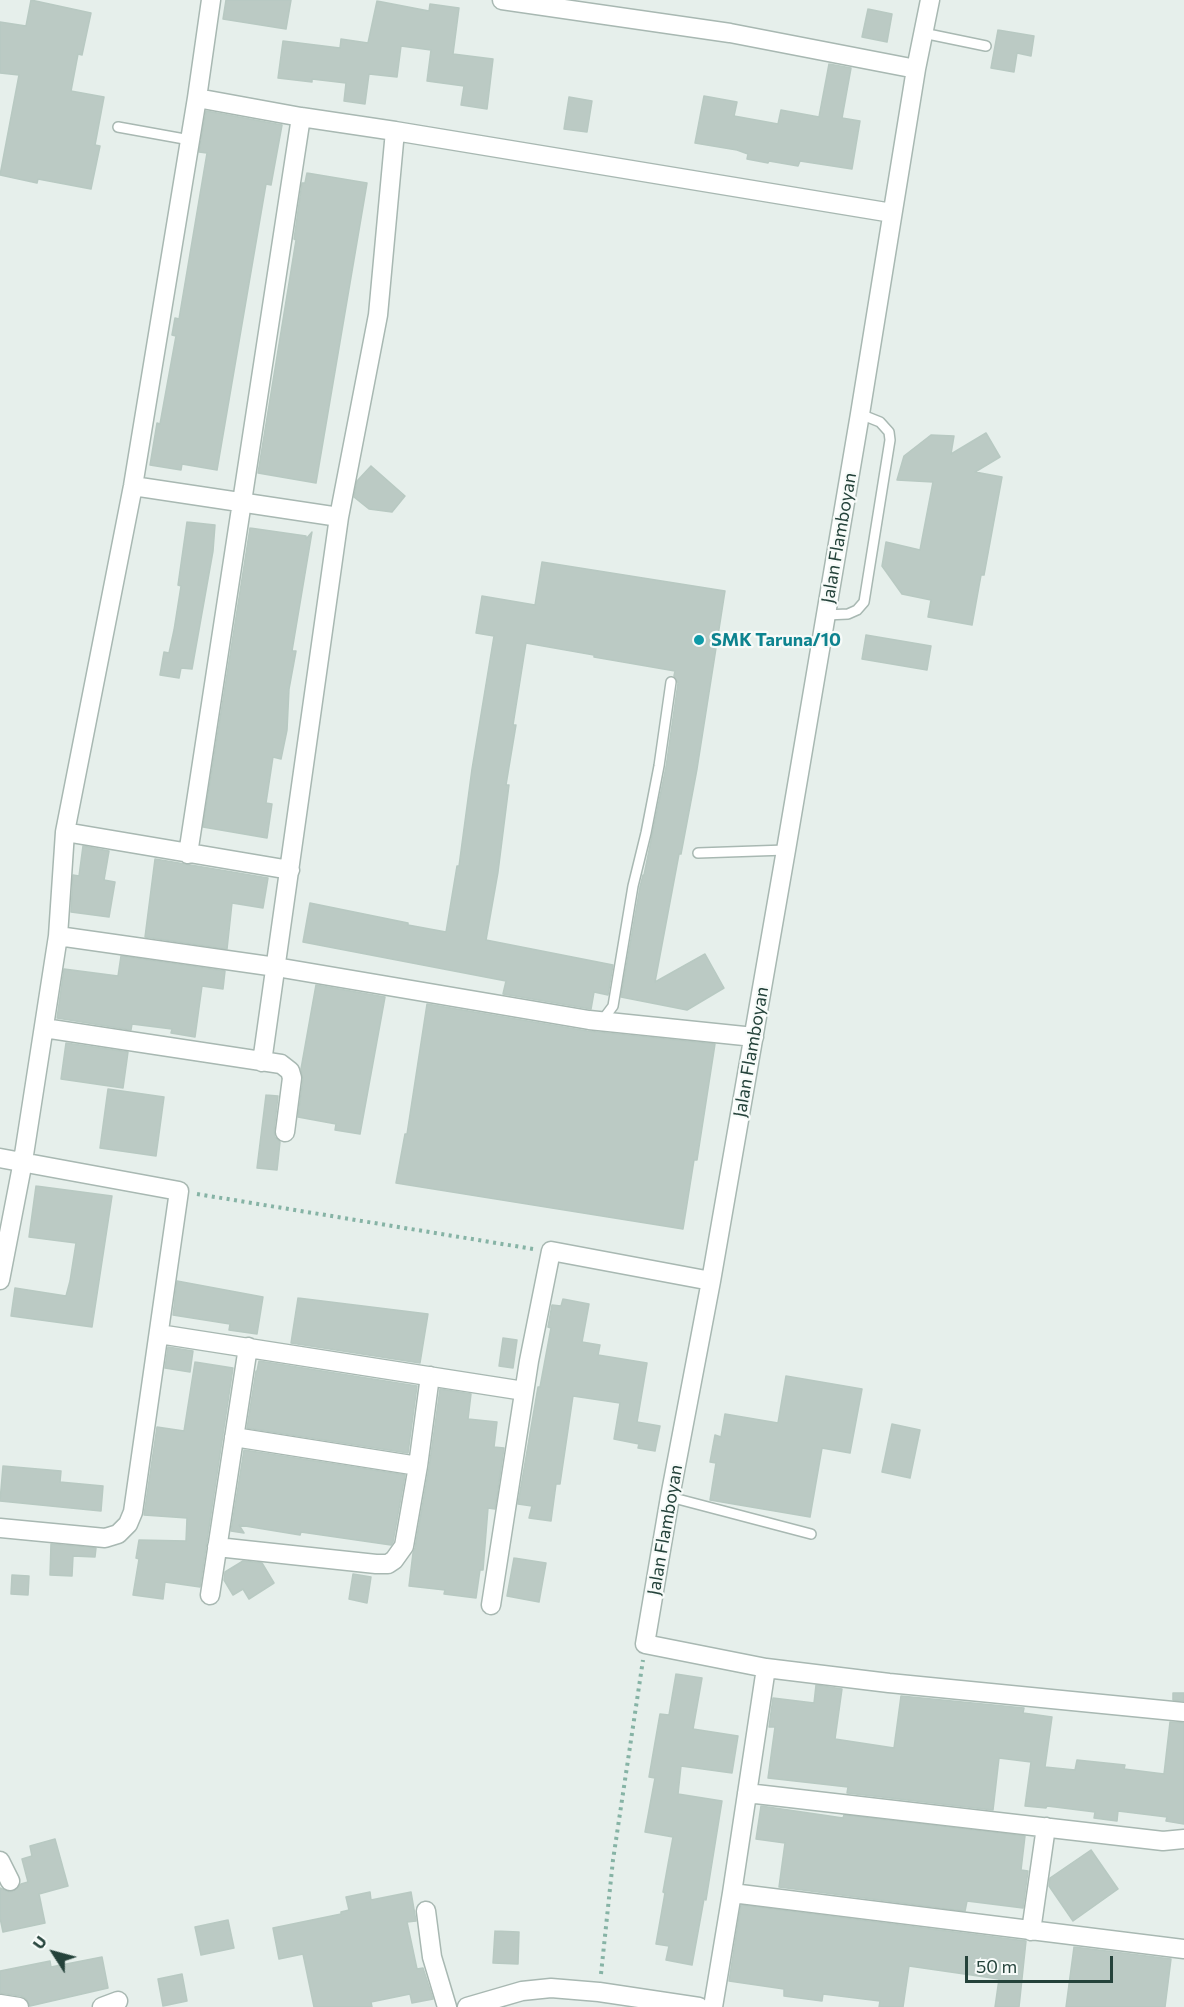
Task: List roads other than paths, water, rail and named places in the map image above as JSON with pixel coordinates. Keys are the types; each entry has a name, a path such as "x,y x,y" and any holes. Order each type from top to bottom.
{"street":[{"path":"0,1280 23,1161 58,936 65,832 133,486 211,0"},
{"path":"502,0 730,33 916,69"},
{"name":"Jalan Flamboyan","path":"766,1668 645,1644 786,850 916,69 930,0"},
{"path":"197,98 892,213"},
{"path":"188,854 301,117"},
{"path":"262,1062 339,517 378,315 395,131"},
{"path":"133,486 339,517"},
{"path":"65,832 290,870"},
{"path":"58,936 276,967 589,1020 753,1037"},
{"path":"44,1028 281,1064 290,1071 292,1078 285,1132"},
{"path":"0,1158 179,1191 133,1512 128,1524 118,1534 105,1538 0,1528"},
{"path":"491,1605 524,1391 551,1251 711,1281"},
{"path":"159,1334 524,1391"},
{"path":"210,1595 248,1347"},
{"path":"217,1546 388,1564 400,1554 404,1546 430,1377"},
{"path":"234,1437 418,1466"},
{"path":"713,2007 766,1668 889,1683 1184,1712"},
{"path":"747,1793 1163,1840 1184,1839"},
{"path":"1031,1931 1046,1827"},
{"path":"0,1861 10,1881"},
{"path":"732,1893 1184,1949"},
{"path":"426,1911 432,1957 447,2007"},
{"path":"468,2007 522,1991 551,1988 599,1992 692,2006"},
{"path":"0,2004 19,2007"}],"lane":[{"path":"923,33 986,46"},
{"path":"118,127 190,140"},
{"path":"826,615 848,614 857,610 864,602 890,440 889,432 880,422 860,414"},
{"path":"589,1020 604,1018 613,1006 633,886 660,766 671,682"},
{"path":"698,853 786,850"},
{"path":"670,1497 811,1534"}],"place":[{"name":"SMK Taruna/10","path":"699,640"}]}
